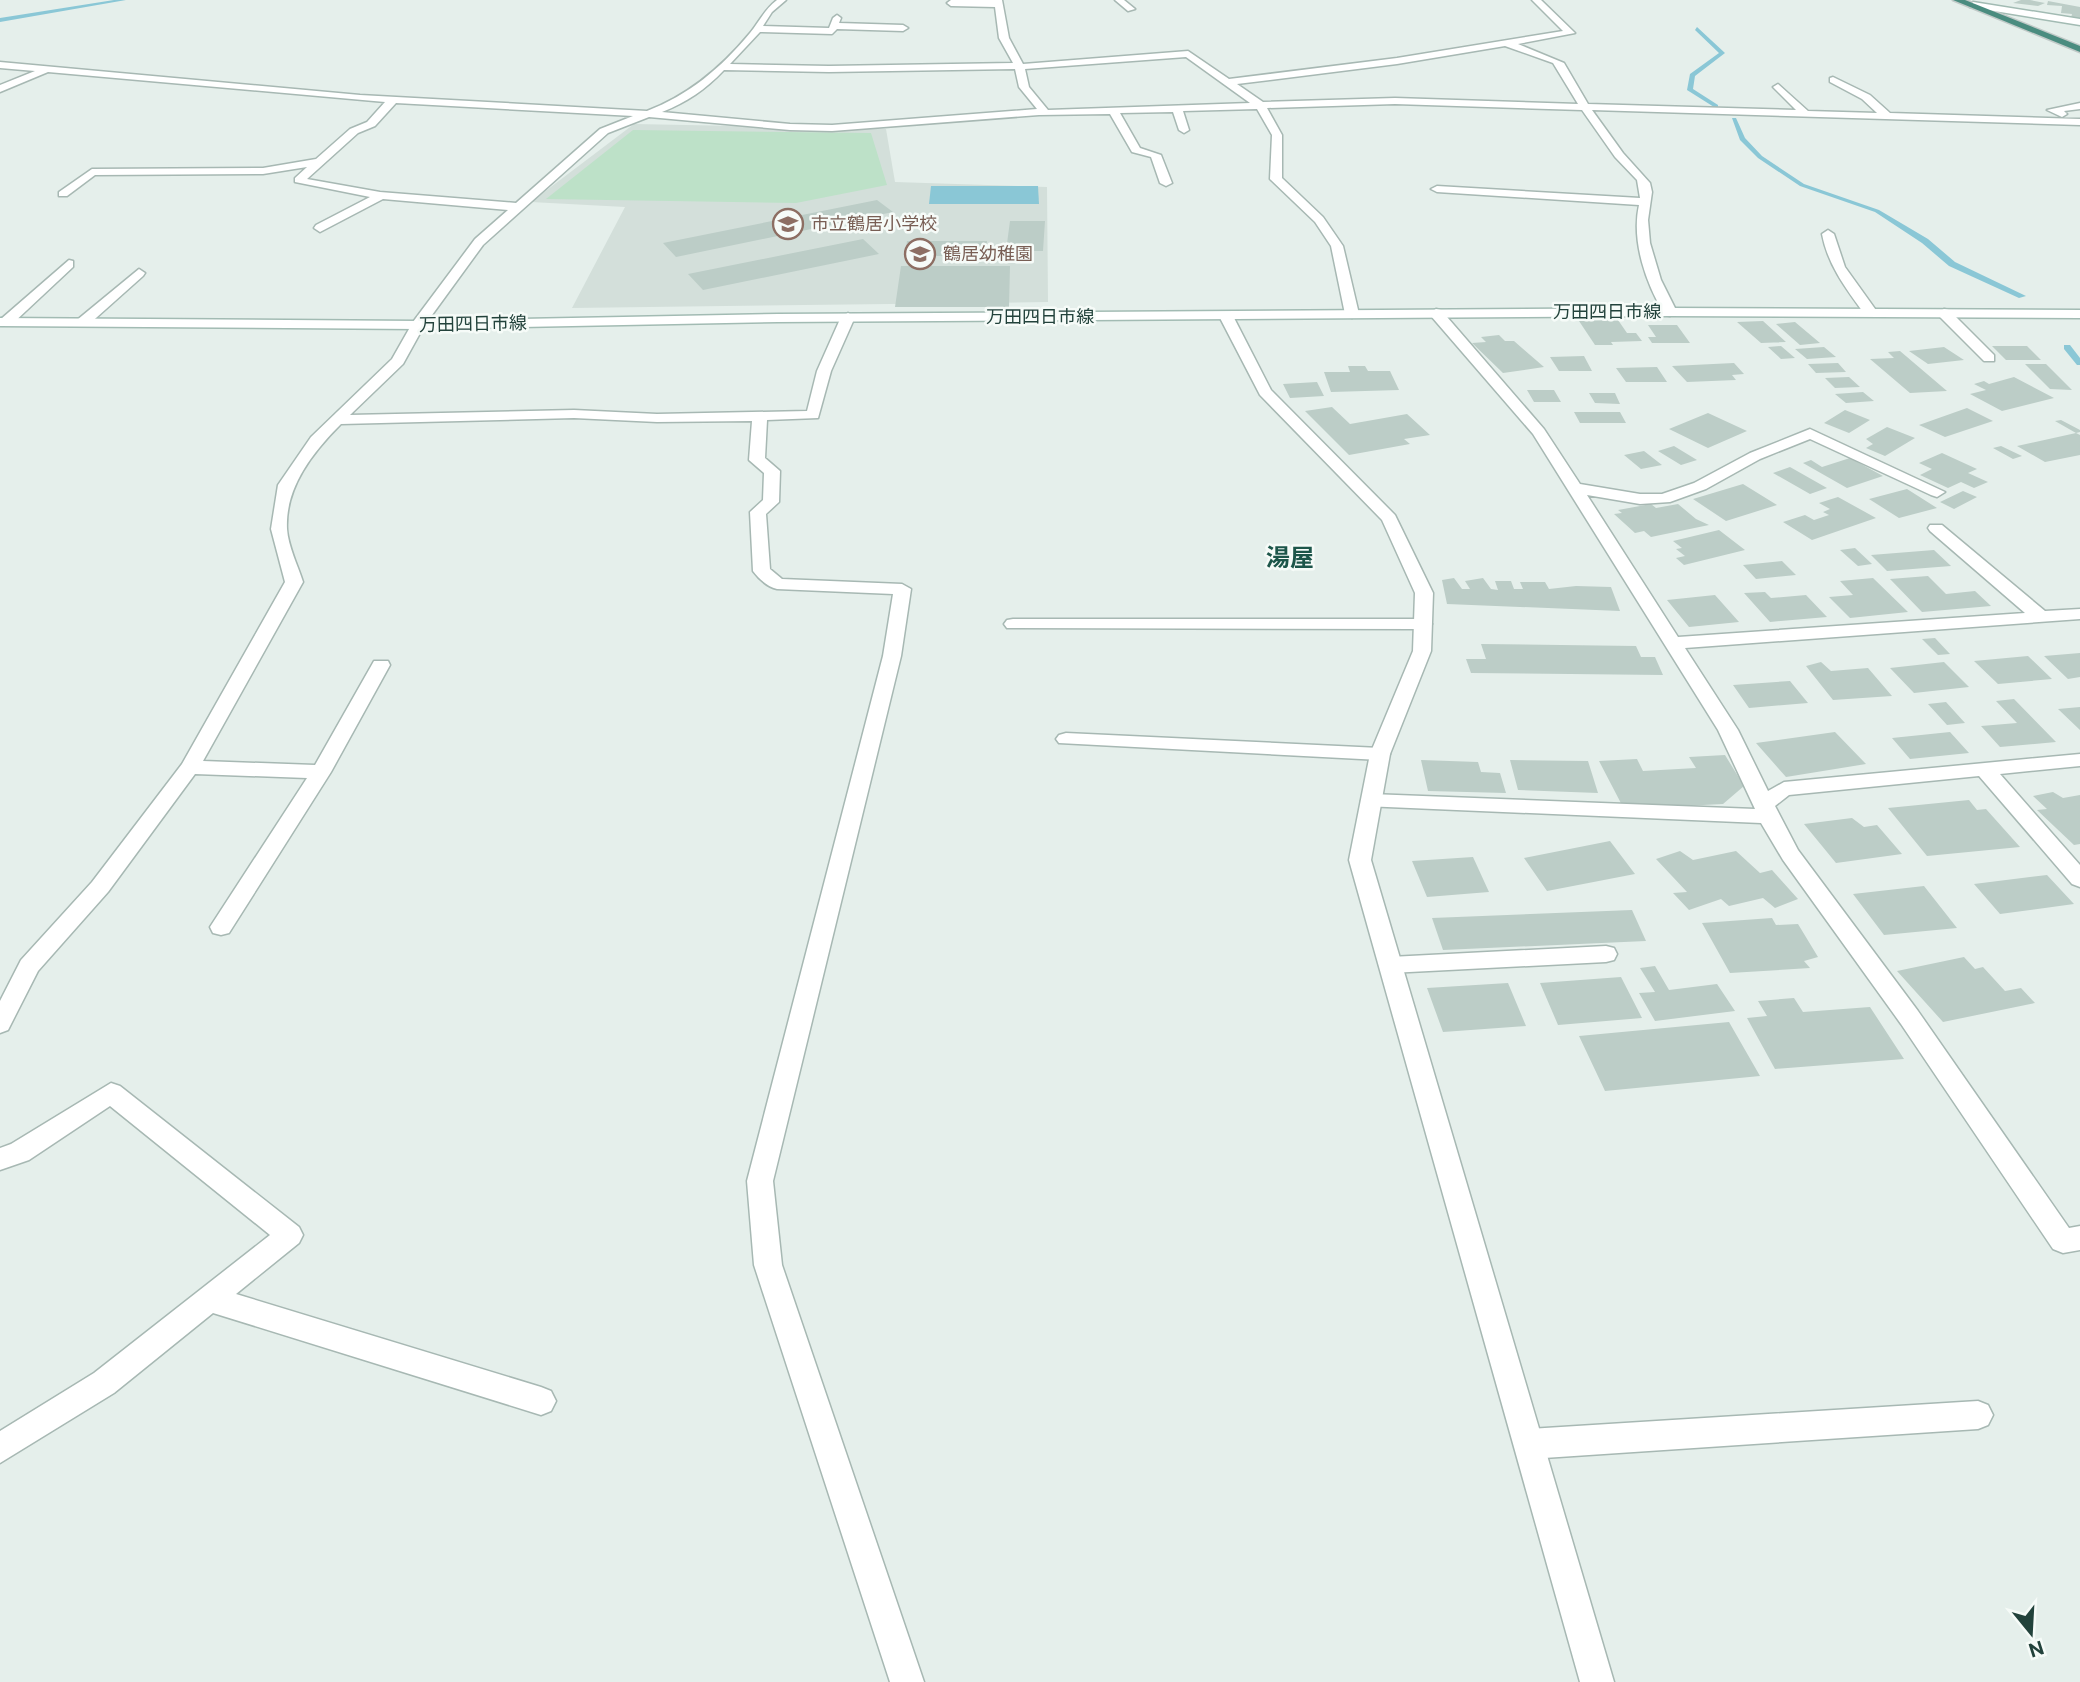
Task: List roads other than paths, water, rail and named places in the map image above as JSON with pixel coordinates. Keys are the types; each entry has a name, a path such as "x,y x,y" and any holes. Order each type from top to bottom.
{"highway":[{"path":"1957,0 2080,49"}],"street":[{"path":"0,1024 29,966 100,887 190,767 294,582 279,529 286,485 316,440 398,361 418,325 479,242 604,131 678,103 701,88 757,29 769,10 782,0"},
{"path":"1119,0 1130,9"},
{"path":"1229,82 1397,61 1570,33 1536,0"},
{"path":"951,4 998,2 1003,38 1019,67 1024,87 1044,112 1041,113 1395,101 2080,122"},
{"path":"1973,5 2080,22"},
{"path":"757,29 832,31 835,22 903,28"},
{"path":"1503,42 1556,61 1584,108 1626,164 1644,181 1644,234 1658,292 1670,312"},
{"path":"720,66 829,69 1019,67 1188,54 1261,106 1277,135 1276,179 1319,220 1337,246 1352,314"},
{"path":"0,65 393,100 648,114 790,127 832,128 1044,112"},
{"path":"0,89 45,71"},
{"path":"1833,80 1866,97 1889,118"},
{"path":"1778,86 1807,115"},
{"path":"393,100 371,124 354,131 299,180 333,189 517,207"},
{"path":"2080,106 2052,110 2080,122"},
{"path":"1177,109 1184,130"},
{"path":"1114,111 1136,149 1156,155 1166,183"},
{"path":"63,194 92,172 263,171 319,163"},
{"path":"1437,189 1645,202"},
{"path":"320,228 382,195"},
{"path":"1828,233 1831,255 1841,274 1871,313"},
{"path":"3,322 69,264"},
{"path":"82,323 139,273"},
{"path":"1436,313 1539,432 1728,730 1765,810 2063,1241 2080,1238"},
{"name":"万田四日市線","path":"3,322 418,325 848,317 1436,313 2080,314"},
{"path":"1944,313 1989,358"},
{"path":"1226,316 1265,392 1389,518 1424,593 1422,651 1380,754 1360,860 1597,1682"},
{"path":"337,421 573,414 657,418 813,415 824,371 848,317"},
{"path":"760,416 757,460 772,471 771,502 758,512 762,571 777,584 902,589 892,656 760,1181 768,1265 907,1682"},
{"path":"1574,488 1640,499 1664,499 1700,486 1755,456 1810,433 1937,492"},
{"path":"1936,528 2041,617"},
{"path":"1674,643 2080,614"},
{"path":"1013,624 1423,624"},
{"path":"221,927 321,772 381,665"},
{"path":"1066,739 1380,754"},
{"path":"1371,801 1765,810 1784,789 2080,760"},
{"path":"190,767 321,772"},
{"path":"1984,769 2080,879"},
{"path":"1390,965 1606,954"},
{"path":"0,1159 20,1152 111,1093 290,1235 104,1383 0,1448"},
{"path":"210,1299 541,1401"},
{"path":"1529,1444 1978,1415"}],"water":[{"path":"931,186 1038,186 1039,204 929,204"}],"waterway":[{"path":"0,20 123,0"},
{"path":"1697,29 1722,53 1692,75 1690,90 1716,106"},
{"path":"1734,119 1742,139 1760,157 1802,185 1877,211 1925,241 1952,264 2022,296"},
{"path":"2067,347 2080,363"}],"place":[{"name":"市立鶴居小学校","path":"788,224"},
{"name":"鶴居幼稚園","path":"920,254"}],"district":[{"name":"湯屋","path":"1290,558"}]}
